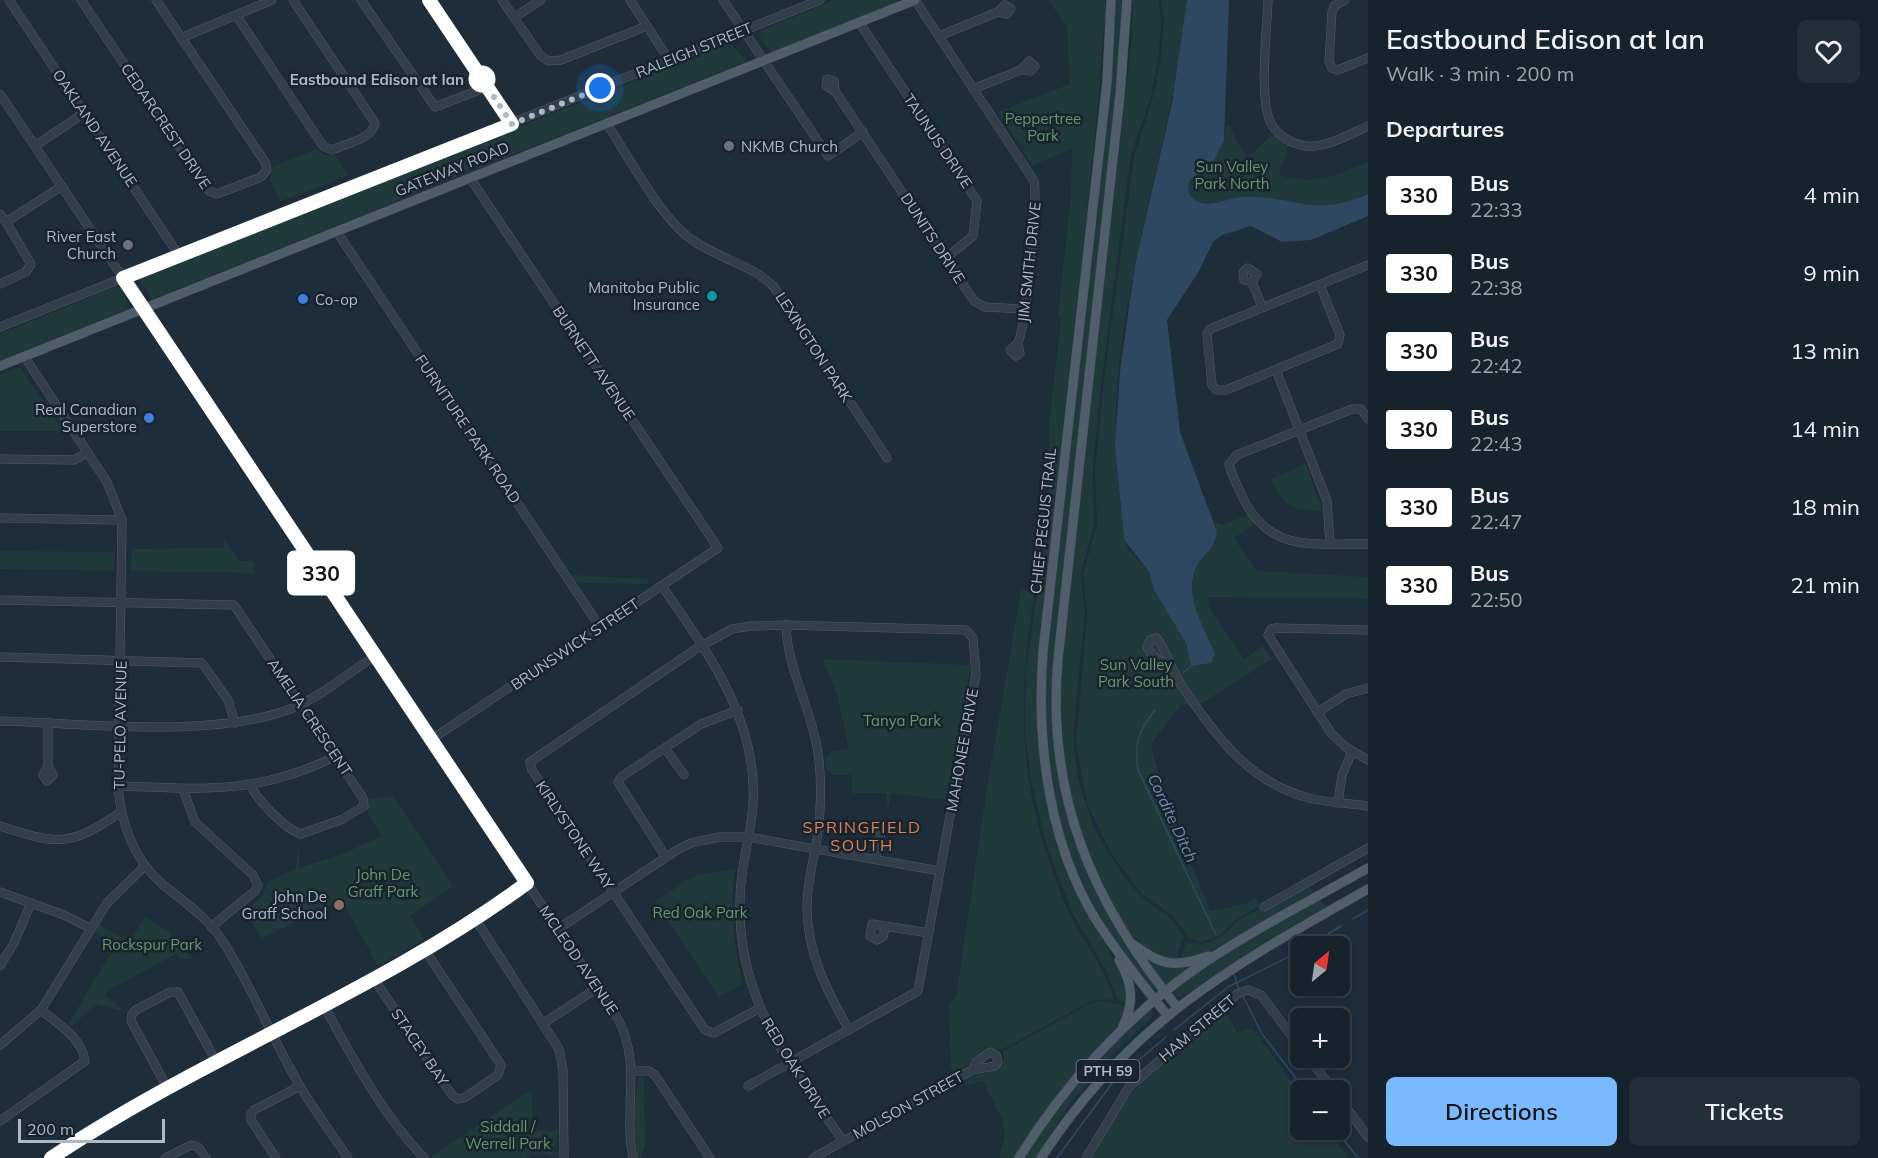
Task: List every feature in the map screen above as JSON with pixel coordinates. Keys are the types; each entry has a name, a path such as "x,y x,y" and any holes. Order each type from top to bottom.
{"main road":[{"name":"GATEWAY ROAD","path":"0,366 915,0"},
{"name":"CHIEF PEGUIS TRAIL","path":"1112,0 1106,92 1040,691 1043,751 1055,817 1072,868 1105,934 1167,1015"},
{"name":"CHIEF PEGUIS TRAIL","path":"1126,0 1122,78 1058,658 1056,710 1061,772 1074,827 1100,894 1126,940 1177,1007"},
{"name":"PTH 59","path":"1019,1158 1074,1081 1119,1033 1156,1000 1222,951 1368,868"},
{"name":"PTH 59","path":"1041,1158 1094,1087 1129,1049 1167,1015 1245,959 1368,889"},
{"path":"1105,934 1126,973 1131,991 1129,1013 1119,1033"},
{"path":"1126,940 1154,959 1174,964 1191,962 1222,951"}],"street":[{"name":"OAKLAND AVENUE","path":"9,0 180,257"},
{"name":"CEDARCREST DRIVE","path":"81,0 209,191 217,194 261,177 267,170 265,162 181,38"},
{"path":"156,0 181,38 272,0"},
{"path":"236,15 323,146 332,150 369,135 375,123 293,0"},
{"path":"361,0 431,105 439,107 487,87"},
{"path":"429,0 512,124"},
{"path":"502,0 540,55 555,62 647,26"},
{"path":"514,17 541,0"},
{"path":"630,0 669,60"},
{"path":"723,0 828,156 863,132"},
{"name":"RALEIGH STREET","path":"0,327 820,0"},
{"name":"JIM SMITH DRIVE","path":"915,0 1032,177 1036,190 1024,309 1018,344"},
{"path":"1268,0 1265,104 1270,123 1288,141 1306,146 1334,140 1368,126"},
{"path":"1345,0 1334,6 1332,12 1329,62 1332,68 1338,70 1368,58"},
{"path":"939,36 998,12"},
{"name":"TAUNUS DRIVE","path":"859,22 977,201 973,236 946,258"},
{"path":"973,89 1022,70"},
{"name":"DUNITS DRIVE","path":"835,91 978,304 1024,309"},
{"name":"MCLEOD AVENUE","path":"1,97 432,739 625,1033 633,1071 630,1125 633,1158"},
{"path":"35,146 84,113"},
{"name":"LEXINGTON PARK","path":"607,124 680,230 699,244 756,271 774,287 887,458"},
{"name":"BURNETT AVENUE","path":"470,178 718,548"},
{"path":"6,222 62,186"},
{"path":"0,214 31,264 26,273 0,284"},
{"name":"FURNITURE PARK ROAD","path":"337,232 600,627"},
{"path":"1320,285 1341,339 1334,347 1221,392 1212,385 1207,334 1210,329 1262,307 1368,266"},
{"path":"1252,282 1262,307"},
{"name":"TU-PELO AVENUE","path":"24,356 113,494 122,520 118,786 128,834 145,866 211,927 226,948 300,1086 348,1158"},
{"path":"1276,370 1327,501 1330,543"},
{"path":"1368,419 1365,411 1356,408 1234,457 1231,459 1230,468 1247,508 1264,528 1290,541 1368,544"},
{"path":"0,459 74,460 87,453"},
{"path":"0,518 122,520"},
{"name":"BRUNSWICK STREET","path":"432,739 718,548"},
{"name":"RED OAK DRIVE","path":"662,586 724,680 738,710 748,742 753,805 740,890 741,924 745,957 760,1008 789,1063 843,1141"},
{"path":"0,600 122,602"},
{"name":"AMELIA CRESCENT","path":"122,602 234,605 336,756 363,798 364,806 343,819 301,834 295,832 267,808 251,786"},
{"path":"786,626 789,656 809,710 818,751 820,806 807,907 812,945 822,980 849,1030"},
{"name":"MAHONEE DRIVE","path":"702,645 741,627 963,629 972,635 976,657 976,674 918,991 748,1086"},
{"path":"1368,630 1276,628 1269,631 1271,642 1335,738 1352,752 1368,760"},
{"name":"KIRLYSTONE WAY","path":"702,645 530,762 532,770 705,1030 714,1033 760,1008"},
{"path":"0,721 120,725 235,723 301,704 375,656"},
{"path":"0,657 202,663 228,700 235,723"},
{"path":"1172,672 1216,736 1252,770 1290,792 1318,800 1368,806"},
{"path":"1318,712 1346,694 1368,688"},
{"path":"664,856 618,782 621,777 706,722 738,710"},
{"path":"48,722 48,766"},
{"path":"665,748 684,775"},
{"path":"1338,803 1342,775 1352,752"},
{"path":"118,786 183,789 251,786 296,774 336,756"},
{"path":"183,789 195,822 252,875 258,885 255,891 211,927"},
{"path":"0,826 40,838 61,840 90,833 122,812"},
{"path":"876,859 882,827"},
{"path":"558,928 664,856 691,843 719,837 748,837 940,871"},
{"path":"1264,907 1368,848"},
{"path":"0,1045 41,1010 107,903 145,866"},
{"path":"51,1158 63,1155 122,1113 425,950 527,883"},
{"path":"0,892 64,915 90,928"},
{"path":"0,966 14,943 31,903"},
{"path":"474,917 544,1023 561,1056 564,1158"},
{"path":"885,928 894,927 929,933"},
{"name":"STACEY BAY","path":"374,979 452,1095 458,1099 464,1098 498,1075 501,1065 425,950"},
{"path":"544,1023 597,988"},
{"name":"HAM STREET","path":"1086,1158 1130,1087 1237,994 1248,990 1262,995 1290,1033"},
{"path":"168,1089 131,1021 132,1014 136,1010 170,992 178,993 217,1063"},
{"path":"324,1006 375,1093 404,1136 424,1158"},
{"path":"0,1121 85,1061 73,1037 41,1010"},
{"path":"1316,1068 1325,1080"},
{"name":"MOLSON STREET","path":"813,1158 972,1070"},
{"path":"633,1071 649,1071 656,1075 710,1158"},
{"path":"276,1158 251,1120 251,1114 254,1110 300,1086"},
{"path":"1350,1113 1368,1137"},
{"path":"165,1158 191,1145 198,1147 206,1158"}],"green space":[{"path":"835,0 900,0 893,3 894,5 772,53 759,36 761,31"},
{"name":"Peppertree Park","path":"1048,0 1105,0 1105,17 1093,155 1039,642 1038,733 1045,792 1060,851 1070,880 1120,974 1126,1004 1117,999 1107,972 1071,910 1046,843 1032,785 1025,735 1026,667 1042,558 1049,479 1049,425 1061,320 1058,314 1071,196 1072,149 1032,165 998,112 1070,84 1067,27"},
{"path":"1114,0 1121,0 1120,63 1054,666 1064,803 1071,829 1105,909 1152,981 1155,993 1119,946 1078,874 1060,822 1047,760 1045,673"},
{"path":"1133,0 1159,0 1161,22 1159,54 1151,96 1131,154 1101,386 1093,462 1094,525 1081,572 1085,612 1073,735 1078,779 1094,829 1129,884 1146,901 1172,919 1184,937 1178,951 1179,961 1161,959 1143,947 1126,927 1111,902 1085,842 1076,812 1065,763 1062,726 1062,663 1132,36"},
{"name":"Sun Valley Park South","path":"1161,0 1187,0 1171,102 1137,254 1120,356 1116,441 1124,539 1128,548 1149,572 1154,590 1186,643 1191,666 1206,664 1215,654 1201,624 1192,591 1198,565 1216,543 1214,522 1223,525 1248,515 1255,524 1234,538 1257,571 1368,577 1368,598 1208,597 1209,607 1244,659 1263,646 1272,659 1202,703 1181,705 1151,744 1164,797 1210,911 1245,904 1256,898 1260,906 1236,919 1221,935 1200,942 1188,937 1172,915 1142,894 1112,855 1087,803 1076,744 1087,614 1083,574 1097,525 1095,473 1104,379 1134,157 1155,91 1161,56 1164,17"},
{"path":"729,43 747,61 152,299 138,278"},
{"name":"Sun Valley Park North","path":"1230,126 1236,141 1248,157 1272,135 1288,146 1279,175 1304,180 1325,178 1368,162 1368,194 1331,207 1284,201 1198,202 1192,198 1187,185 1216,155 1224,139 1226,127"},
{"path":"317,149 325,155 335,154 348,176 281,201 270,180 273,166"},
{"path":"115,287 121,288 130,308 0,360 0,334"},
{"path":"20,367 63,431 0,431 0,375"},
{"path":"1306,464 1322,510 1296,508 1284,502 1271,479"},
{"path":"224,539 240,561 253,561 255,573 130,571 132,549 223,548"},
{"path":"0,551 115,552 114,571 0,569"},
{"path":"572,575 647,579 648,584 582,583 573,581"},
{"path":"1021,590 1035,591 1025,675 1024,714 1026,753 1039,830 1068,910 1105,976 1114,999 1090,1001 1003,1049 986,1047 956,1074 951,1068 949,1005 956,996 987,788"},
{"name":"Tanya Park","path":"823,659 971,665 946,800 891,793 888,808 886,793 852,793 852,775 833,775 826,768 825,759 831,752 849,749 837,694"},
{"name":"John De Graff Park","path":"393,796 453,886 410,916 424,939 378,966 342,900 262,938 244,910 262,897 268,882 296,869 299,838 299,868 340,855 382,836 366,810 368,799"},
{"name":"Red Oak Park","path":"735,869 733,926 743,983 719,997 655,901 696,875"},
{"path":"1309,886 1314,893 1201,956 1180,961 1186,943 1211,942 1225,934 1240,919 1261,908 1267,910"},
{"path":"1319,899 1326,906 1236,960 1186,994 1176,997 1173,995 1175,989 1212,962"},
{"name":"Rockspur Park","path":"146,917 169,932 193,959 179,959 176,954 110,989 104,995 126,1012 96,1004 68,1029 66,1028 116,944 91,930 95,923 129,941"},
{"path":"1139,952 1191,966 1191,967 1165,987"},
{"path":"1099,1001 1126,1005 1119,1023 1027,1137 1014,1158 999,1158 1005,1134 1002,1119 983,1081 967,1085 964,1078 997,1070 1004,1060 1003,1052"},
{"path":"1151,1009 1154,1013 1152,1017 1108,1060 1068,1106 1037,1158 1023,1158 1082,1079"},
{"path":"1226,1012 1237,1032 1252,1028 1290,1080 1290,1140 1335,1140 1349,1158 1092,1158 1125,1101 1145,1079"},
{"path":"638,1077 644,1077 645,1145 641,1158 637,1158 634,1115"},
{"name":"Siddall / Werrell Park","path":"526,1093 532,1093 532,1130 557,1131 556,1156 533,1154 526,1158 429,1158"}],"water":[{"path":"1187,0 1229,0 1224,140 1214,160 1190,180 1188,190 1191,196 1205,203 1245,197 1319,205 1349,201 1368,194 1368,216 1311,240 1282,242 1251,226 1222,235 1213,242 1199,271 1167,320 1180,432 1217,532 1211,548 1196,568 1192,590 1197,612 1215,654 1211,663 1191,666 1186,643 1154,590 1149,572 1124,539 1115,447 1120,372 1135,265 1172,103"}],"waterway":[{"name":"Cordite Ditch","path":"1183,673 1191,666"},
{"name":"Cordite Ditch","path":"1169,690 1173,686"},
{"name":"Cordite Ditch","path":"1155,710 1141,731 1137,745 1138,770 1216,935"},
{"path":"1353,919 1368,910"},
{"path":"1324,936 1341,926"},
{"path":"1174,1030 1228,987 1290,956"},
{"name":"Cordite Ditch","path":"1234,974 1239,989"},
{"name":"Cordite Ditch","path":"1243,996 1262,1034 1297,1080"},
{"path":"1057,1158 1113,1082 1166,1037"},
{"name":"Cordite Ditch","path":"1344,1140 1358,1158"}],"bus line":[{"name":"330","path":"51,1158 122,1113 384,974 527,883 123,278 512,124 429,0"}],"place":[{"name":"Eastbound Edison at Ian","path":"482,79"},
{"name":"NKMB Church","path":"729,146"},
{"name":"River East Church","path":"128,245"},
{"name":"Manitoba Public Insurance","path":"712,296"},
{"name":"Co-op","path":"303,299"},
{"name":"Real Canadian Superstore","path":"149,418"},
{"name":"John De Graff School","path":"339,905"}],"district":[{"name":"SPRINGFIELD SOUTH","path":"862,836"}],"route":[{"path":"482,79 512,124 600,88"}]}
